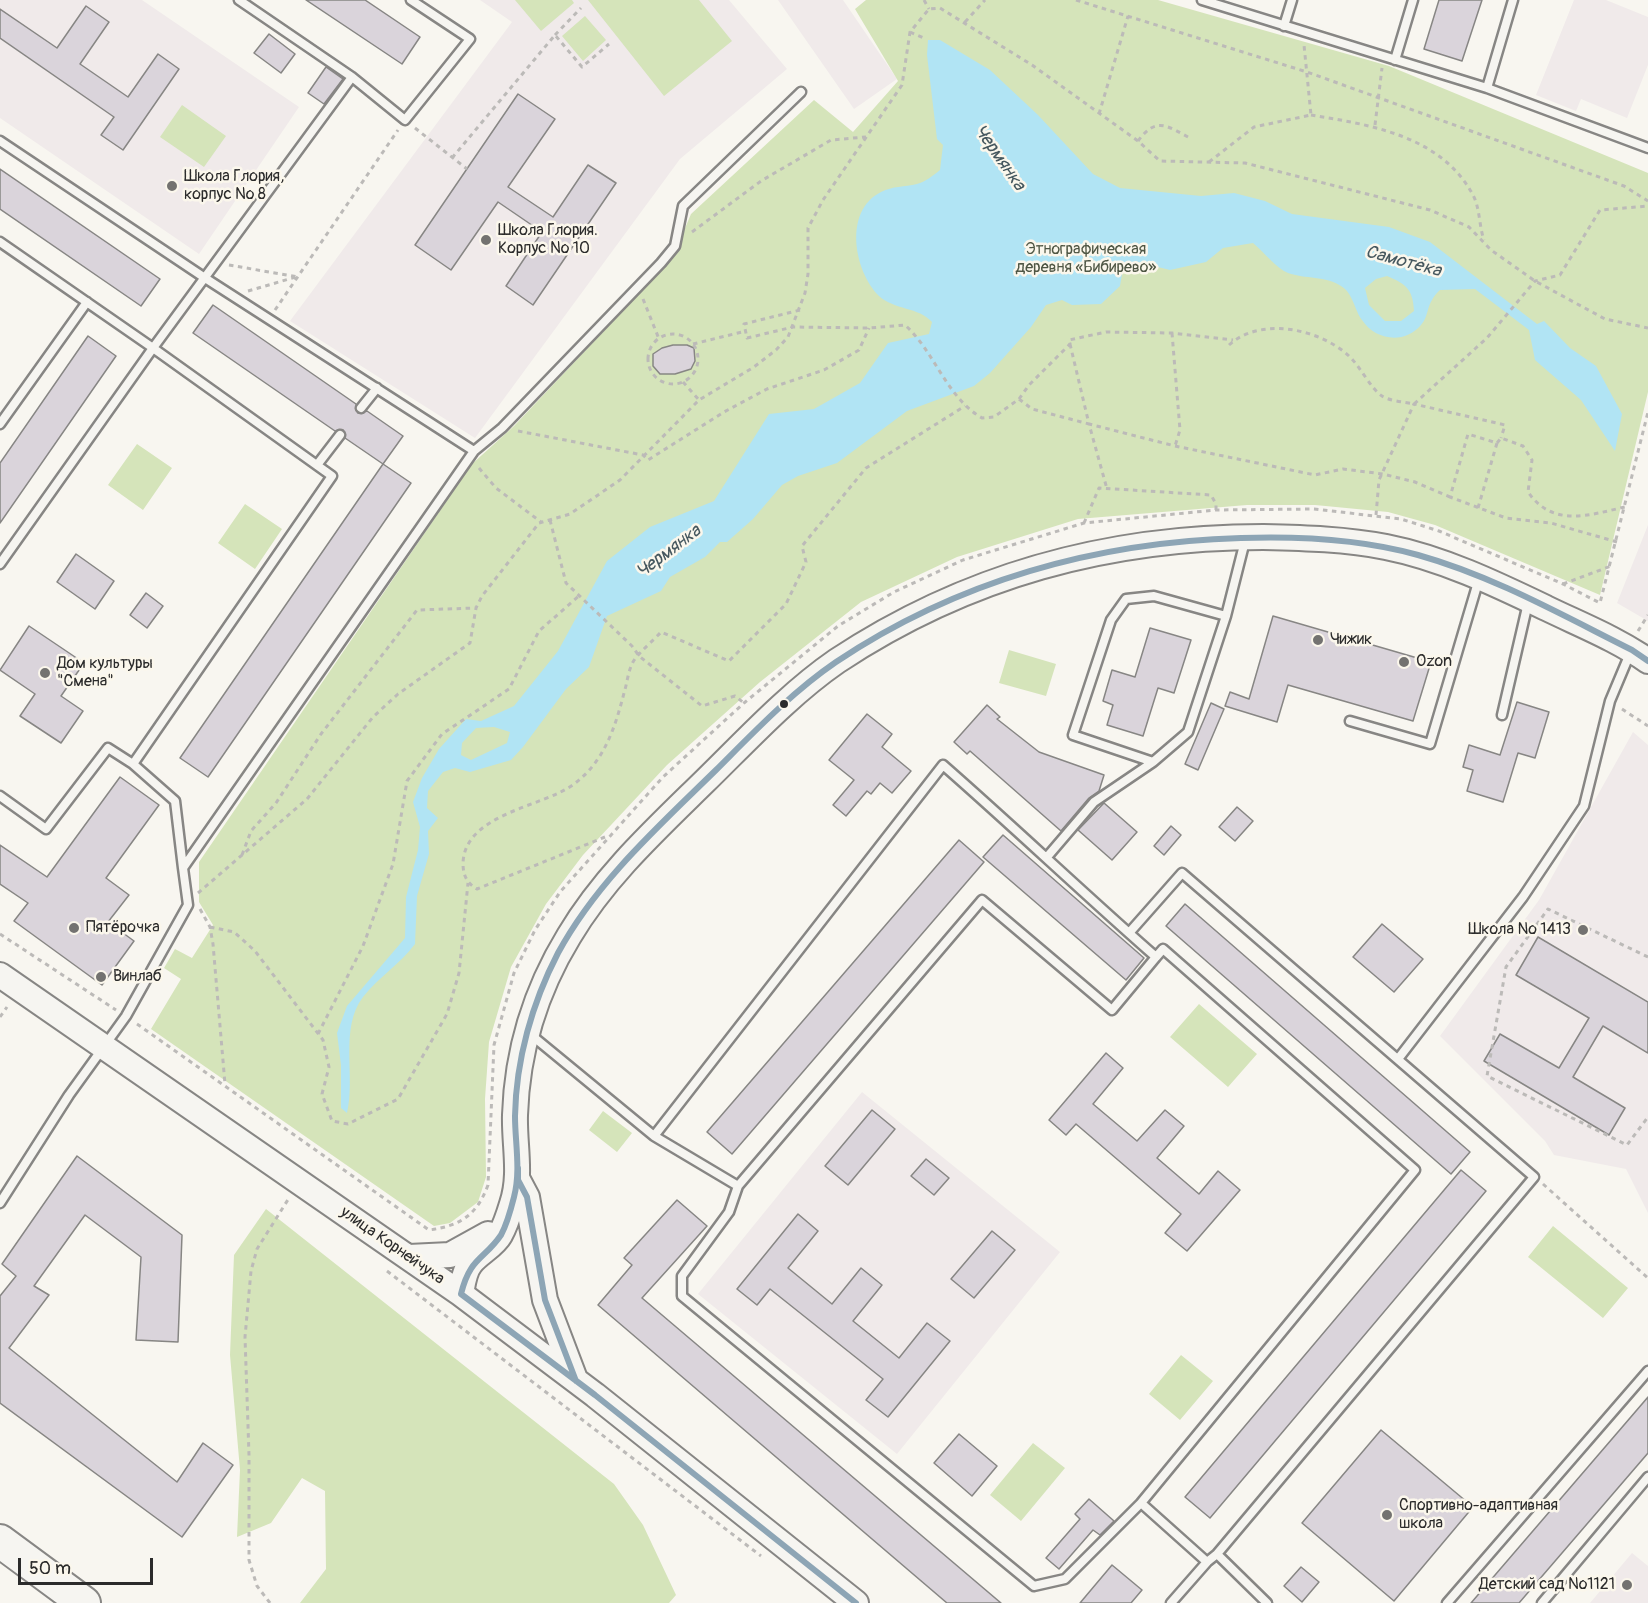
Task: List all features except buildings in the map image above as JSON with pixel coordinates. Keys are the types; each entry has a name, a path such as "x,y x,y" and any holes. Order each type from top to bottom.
{"highway":[{"path":"0,1541 84,1603"}],"street":[{"path":"461,1294 465,1272 471,1262 499,1238 518,1180 515,1118 517,1085 527,1032 545,981 568,937 595,895 644,842 762,724 834,663 916,614 982,585 1057,561 1103,550 1153,543 1245,537 1295,537 1387,547 1421,556 1480,578 1529,600 1640,656"},
{"name":"улица Корнейчука","path":"0,975 461,1294 576,1381 856,1603"},
{"path":"518,1180 527,1197 545,1300 576,1381"},
{"path":"409,1257 450,1255 492,1232 507,1217"},
{"path":"499,1322 524,1326 537,1316 545,1300"}],"lane":[{"path":"239,0 352,77 405,120 470,39 415,1"},
{"path":"1202,0 1487,88 1648,148"},
{"path":"1284,26 1292,0"},
{"path":"1395,60 1413,0"},
{"path":"1487,88 1513,0"},
{"path":"0,564 153,348 352,77"},
{"path":"183,868 472,454 502,428 675,246 683,206 801,92"},
{"path":"0,141 205,278 377,388 472,454"},
{"path":"0,242 332,476 133,764"},
{"path":"0,424 87,302"},
{"path":"361,408 377,388"},
{"path":"317,465 340,435"},
{"path":"1047,857 1094,802 1153,762 1188,732 1226,616 1245,537"},
{"path":"1350,721 1430,744 1480,578"},
{"path":"1153,762 1073,735 1111,621 1126,598 1154,596 1226,616"},
{"path":"1502,715 1529,600"},
{"path":"1398,1059 1523,897 1584,806 1610,701 1640,656"},
{"path":"0,796 46,829 108,748 133,764 175,801 188,905 126,1016 69,1095 0,1203"},
{"path":"654,1136 943,765 1156,957"},
{"path":"1129,933 1182,873 1534,1177 1218,1554 1207,1562 1171,1603"},
{"path":"981,900 1112,1010 1156,957 1163,949 1414,1170 1140,1503 1065,1579 1034,1586 682,1296 682,1276 729,1212 738,1186 981,900"},
{"path":"527,1032 654,1136 738,1186"},
{"path":"1447,1603 1648,1371"},
{"path":"1542,1603 1648,1477"},
{"path":"1140,1503 1207,1562"},
{"path":"1218,1554 1267,1603"}],"path":[{"path":"924,0 929,9"},
{"path":"965,22 985,0"},
{"path":"1076,0 1307,72 1379,97 1624,186 1648,201"},
{"path":"188,905 194,897 307,800 373,717 398,694 470,643 476,608 482,596 541,522 570,514 620,480 699,400 754,367 776,350 793,327 800,310 808,273 808,228 823,200 902,85 910,32 929,9 940,8 1032,64 1138,141 1160,161 1245,163 1430,210 1469,227 1491,250 1535,281 1605,319 1648,328"},
{"path":"452,158 555,35 582,9"},
{"path":"1099,114 1128,16"},
{"path":"910,32 926,39"},
{"path":"1302,32 1311,115"},
{"path":"555,35 582,67 609,44"},
{"path":"1375,125 1384,57"},
{"path":"1207,163 1254,127 1311,115 1375,125 1422,144 1455,167 1475,197 1484,241"},
{"path":"268,318 405,120 467,170"},
{"path":"1138,141 1155,125 1163,124 1192,139"},
{"path":"675,246 761,181 831,140 866,136"},
{"path":"1376,515 1380,480 1414,404 1494,330 1535,281 1560,275 1600,210 1648,206"},
{"path":"215,263 298,277"},
{"path":"233,296 298,277"},
{"path":"643,298 659,339"},
{"path":"800,310 744,324 747,338 793,327 869,328 905,325 916,335 961,402 982,418 994,417 1019,399 1029,385 1071,344"},
{"path":"502,428 643,455 648,460 724,412 767,389 824,370 859,350 869,328"},
{"path":"1229,345 1234,340 1260,329 1276,329 1315,336 1348,355 1382,396 1505,425 1501,438 1497,442 1478,508"},
{"path":"693,344 746,331"},
{"path":"1107,489 1069,340 1106,332 1172,333 1234,340"},
{"path":"1172,333 1180,430 1175,446"},
{"path":"674,334 685,337 693,344 697,352 696,370 683,382 672,384 661,381 653,374 649,363 649,352 659,339 674,334"},
{"path":"683,382 699,400"},
{"path":"1019,399 1032,409 1089,424 1175,446 1315,475 1343,469 1383,474 1415,482 1506,518 1551,523 1617,542"},
{"path":"210,927 234,932 255,951 323,1040 328,1067 322,1094 332,1121 348,1124 398,1099 447,1014 459,973 468,883 463,862 470,842 490,823 514,809 560,793 575,784 605,750 633,661 661,632 729,661 786,604 806,562 802,546 866,468 965,406"},
{"path":"0,934 225,1084 429,1230 448,1228 463,1220 482,1203 488,1185 494,1045 514,973 535,930 560,892 663,777 744,703 838,626 894,592 963,560 1084,523 1216,510 1314,509 1401,519 1439,531 1563,584 1600,603 1648,412"},
{"path":"1450,497 1468,434 1497,442"},
{"path":"1501,438 1522,446 1532,460 1528,492 1538,507 1554,514 1585,516 1625,507"},
{"path":"472,454 496,488 541,522"},
{"path":"1084,523 1099,488 1211,495 1216,504 1216,510"},
{"path":"1551,523 1554,514"},
{"path":"550,520 566,583 632,646 639,656 702,706 735,696 744,703"},
{"path":"1563,584 1611,566"},
{"path":"318,1034 363,946 393,864 407,781 442,734 509,689 539,632 580,595"},
{"path":"242,856 251,831 276,803 321,734 417,610 476,608"},
{"path":"1610,701 1648,726"},
{"path":"468,883 477,889 607,837"},
{"path":"194,897 210,927 225,1084"},
{"path":"1647,955 1548,909 1506,967 1487,1076 1627,1145 1648,1117"},
{"path":"0,1017 7,1006 16,1013"},
{"path":"1534,1177 1648,1278"},
{"path":"270,1603 257,1586 249,1560 246,1314 251,1271 258,1249 289,1198 298,1204"},
{"path":"383,1267 768,1561"}],"shaded area":[{"name":"Школа Глория, корпус № 8","path":"0,0 142,0 299,107 199,254 0,118"},
{"name":"Школа Глория. Корпус № 10","path":"480,0 729,0 787,69 680,159 475,438 290,321 512,22"},
{"path":"778,0 843,0 897,79 854,109"},
{"path":"1574,0 1606,0 1648,17 1648,65 1627,118 1581,99 1576,111 1536,95"},
{"path":"1648,525 1648,621 1617,603"},
{"name":"Школа № 1413","path":"1633,732 1648,745 1648,1213 1626,1169 1554,1155 1545,1141 1440,1036 1539,900"},
{"path":"862,1092 1060,1252 897,1454 698,1294"},
{"name":"Детский сад №1121","path":"1632,1553 1648,1566 1648,1603 1590,1603"}],"green space":[{"path":"515,0 572,0 574,3 541,31"},
{"path":"588,0 699,0 732,41 664,96"},
{"name":"Этнографическая деревня «Бибирево»","path":"866,0 1158,0 1389,66 1648,173 1648,392 1600,595 1435,525 1388,512 1315,505 1247,505 1078,519 957,557 861,602 760,682 667,765 583,855 546,904 511,967 489,1042 485,1099 486,1177 478,1202 450,1223 434,1226 151,1029 181,979 164,968 175,949 192,958 213,925 199,902 199,862 472,464 514,426 672,259 691,214 814,100 853,132 898,81 855,9"},
{"path":"585,16 606,40 583,61 562,36"},
{"path":"182,105 226,136 204,167 160,137"},
{"path":"137,444 172,468 143,510 108,485"},
{"path":"245,504 282,529 255,569 218,543"},
{"path":"1009,650 1056,664 1046,696 999,683"},
{"path":"1199,1004 1257,1054 1228,1087 1170,1037"},
{"path":"603,1111 632,1133 617,1152 589,1130"},
{"path":"266,1209 614,1484 643,1525 676,1595 669,1603 300,1603 326,1569 325,1491 302,1478 271,1523 237,1537 240,1470 230,1355 234,1255"},
{"path":"1553,1226 1628,1288 1603,1318 1528,1257"},
{"path":"1181,1355 1213,1381 1180,1420 1149,1394"},
{"path":"1033,1443 1065,1468 1021,1521 990,1495"}],"water":[{"path":"928,40 940,40 990,70 1038,115 1093,174 1120,188 1201,196 1234,193 1265,201 1292,214 1389,227 1430,242 1537,324 1544,321 1570,348 1596,366 1622,414 1615,451 1581,400 1535,360 1529,330 1475,289 1440,290 1432,300 1424,321 1414,331 1399,337 1383,336 1368,327 1362,320 1351,297 1341,286 1329,281 1288,273 1253,243 1223,248 1206,262 1170,270 1138,262 1123,268 1120,286 1101,304 1072,305 1062,300 1046,305 1031,327 990,373 974,386 907,411 837,463 798,476 782,485 753,519 727,542 720,542 705,557 670,577 661,591 607,616 589,667 566,689 511,760 470,772 455,768 443,772 428,791 427,808 438,818 428,831 429,854 417,896 415,944 363,997 356,1009 350,1038 350,1084 347,1113 341,1108 341,1065 337,1033 347,1006 405,938 406,897 418,850 420,827 413,802 422,778 439,749 466,719 481,721 514,706 558,651 607,561 650,527 714,501 769,414 814,409 860,383 888,343 929,334 932,322 927,317 885,301 870,285 863,272 856,242 861,213 869,201 885,190 920,183 940,170 943,145 937,139 927,55","holes":["1387,276 1404,285 1412,297 1414,311 1401,321 1385,321 1369,305 1365,288 1376,279","494,727 510,732 507,743 471,760 461,755 462,743 476,728"]}],"transit line":[{"path":"856,1603 595,1395 461,1294 473,1266 501,1235 513,1202 517,1177 515,1116 518,1074 527,1032 540,992 558,953 591,902 610,878 759,727 804,686 836,662 930,609 979,588 1030,571 1081,558 1187,541 1241,538 1308,538 1375,545 1418,555 1500,585 1632,650 1648,661"},
{"path":"518,1168 518,1180 527,1197 545,1300 576,1381"}],"place":[{"name":"Школа Глория, корпус № 8","path":"172,186"},
{"name":"Школа Глория. Корпус № 10","path":"486,240"},
{"name":"Чижик","path":"1318,640"},
{"name":"Ozon","path":"1404,662"},
{"name":"Дом культуры \"Смена\"","path":"45,673"},
{"name":"Пятёрочка","path":"74,928"},
{"name":"Школа № 1413","path":"1583,930"},
{"name":"Винлаб","path":"101,977"},
{"name":"Спортивно-адаптивная школа","path":"1387,1515"},
{"name":"Детский сад №1121","path":"1627,1585"}],"water label":[{"name":"Чермянка","path":"999,158"},
{"name":"Самотёка","path":"1403,262"},
{"name":"Чермянка","path":"669,552"}]}
